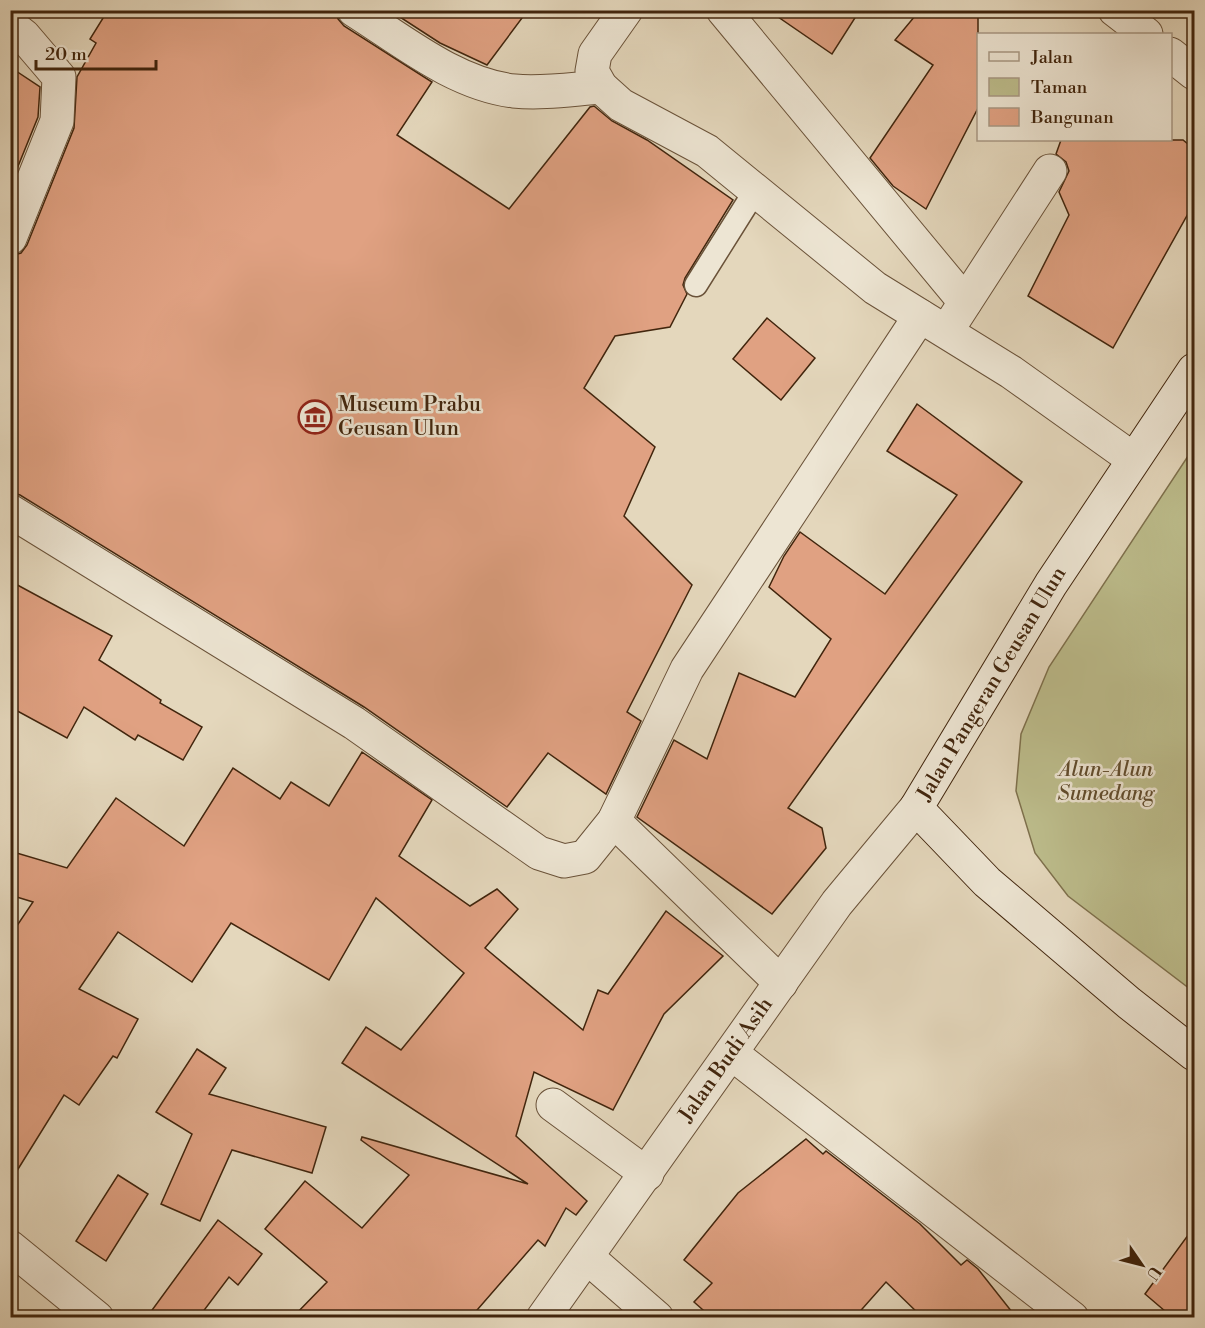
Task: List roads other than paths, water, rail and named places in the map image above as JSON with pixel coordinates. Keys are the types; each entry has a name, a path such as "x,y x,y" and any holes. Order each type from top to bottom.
{"street":[{"path":"354,10 447,69 489,85 514,91 601,87"},
{"path":"626,10 596,54 592,71 601,87 621,105 707,151 875,288 1011,372 1133,459"},
{"path":"723,10 966,302"},
{"path":"1115,10 1145,33"},
{"path":"10,25 24,36 59,77 57,121 10,238"},
{"path":"1172,56 1194,73"},
{"path":"10,511 354,723 539,853 564,861 585,857 614,822 687,669 933,324 966,302 1050,171"},
{"name":"Jalan Pangeran Geusan Ulun","path":"1194,370 1051,584 916,808 987,882 1129,1003 1194,1054"},
{"name":"Jalan Budi Asih","path":"543,1317 647,1174 837,903 916,808"},
{"path":"614,822 781,983"},
{"path":"731,1053 1072,1317"},
{"path":"553,1105 647,1174"},
{"path":"10,1247 97,1317"},
{"path":"587,1257 657,1317"}],"lane":[{"path":"696,285 755,191"}],"place":[{"name":"Museum Prabu Geusan Ulun","path":"315,417"}],"park label":[{"name":"Alun-Alun Sumedang","path":"1106,782"}]}
